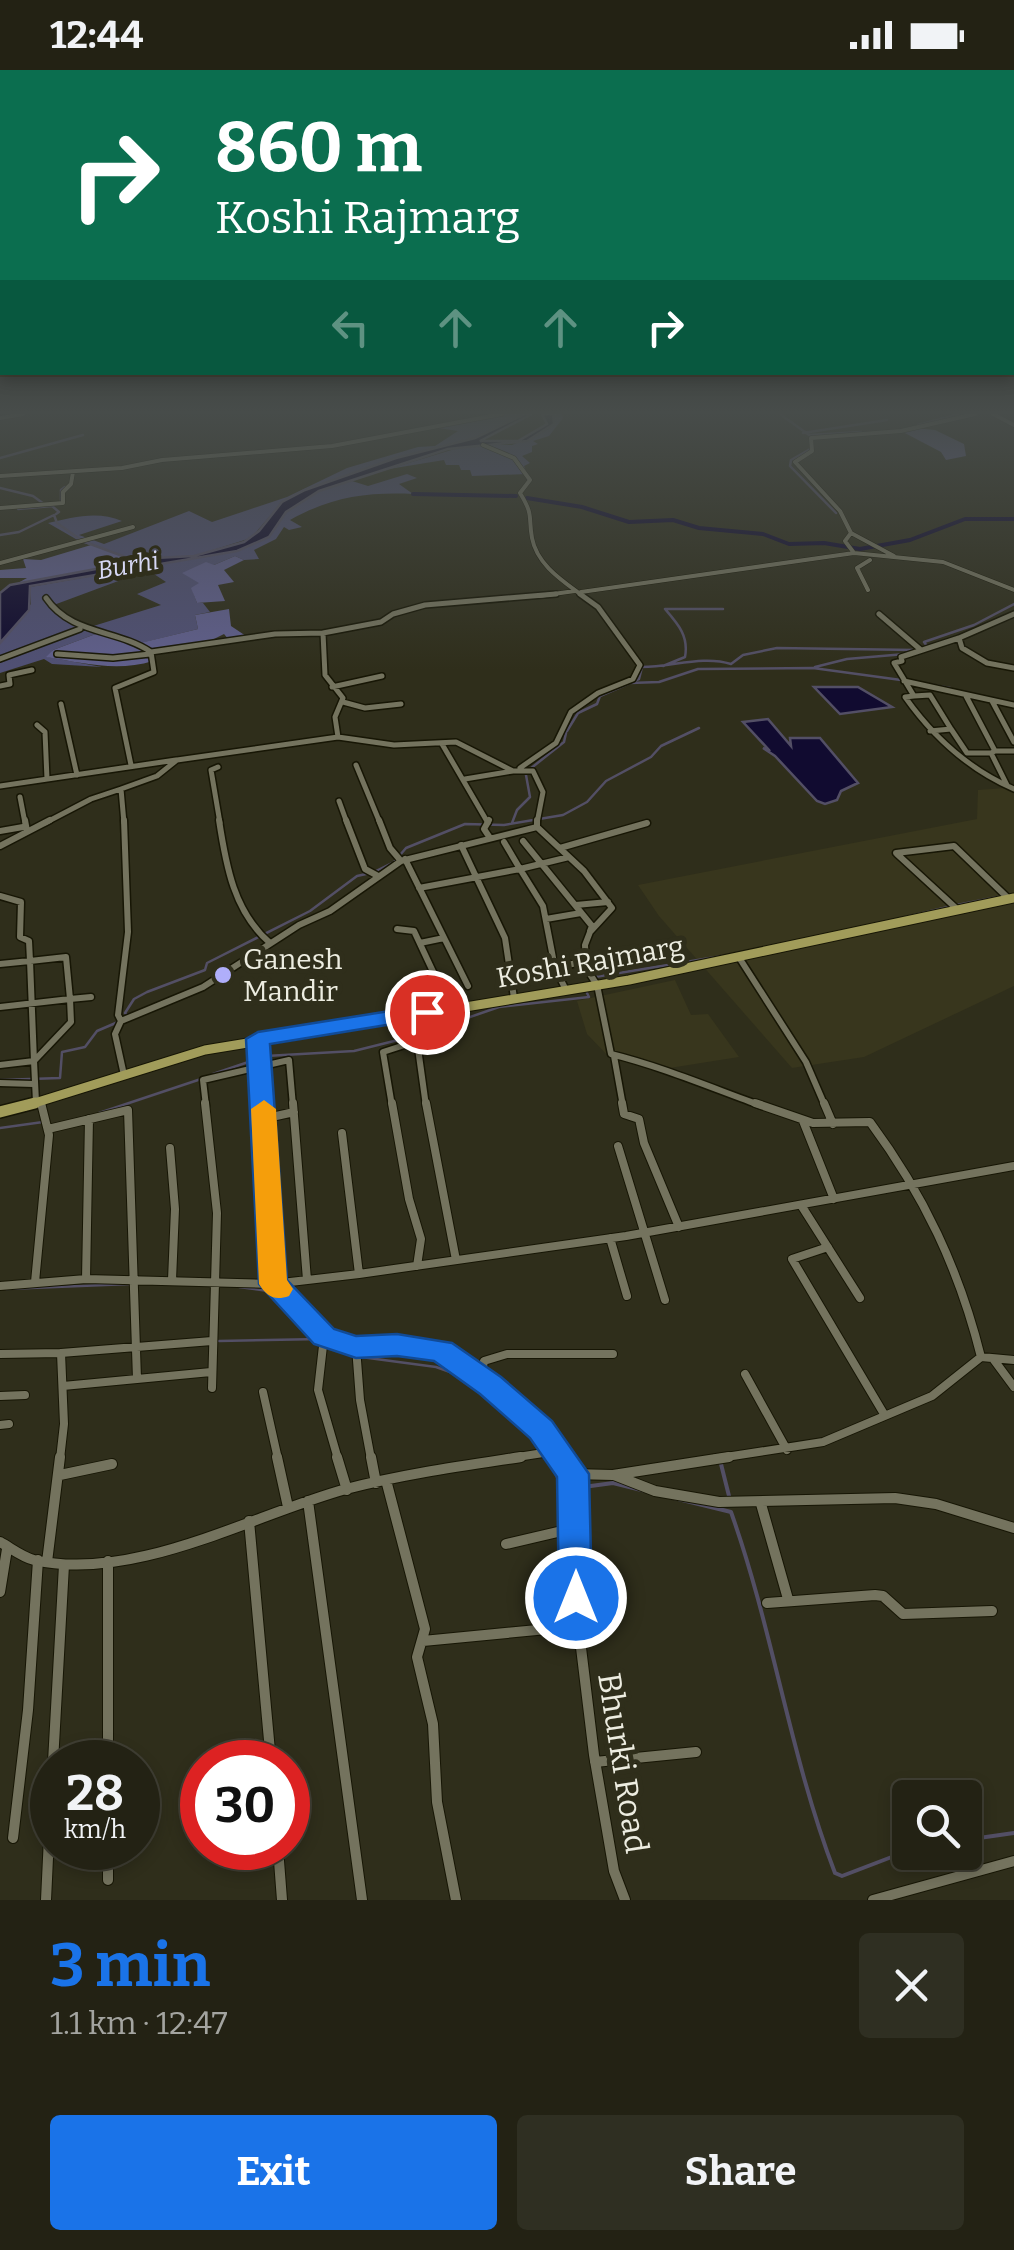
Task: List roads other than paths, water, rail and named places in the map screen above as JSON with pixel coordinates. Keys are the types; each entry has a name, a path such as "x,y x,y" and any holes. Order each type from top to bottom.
{"main road":[{"name":"Koshi Rajmarg","path":"0,1112 205,1050 740,959 1012,898"}],"street":[{"path":"0,508 63,503 63,499"},
{"path":"465,779 522,770 556,743 571,712 598,693 633,678 640,670 606,617 550,572 532,540 532,513 524,499"},
{"path":"829,499 851,533 895,557"},
{"path":"0,563 134,527"},
{"path":"851,533 845,542 854,553"},
{"path":"57,654 113,658 176,652 274,634 324,633 381,622 393,614 424,605 516,600 854,553 872,560"},
{"path":"868,590 857,568 872,560 895,557 957,565 1014,590"},
{"path":"46,598 56,614 82,628 136,642 150,653 154,672 115,688 131,765"},
{"path":"879,614 920,649"},
{"path":"914,696 894,662 1014,614"},
{"path":"0,658 82,628"},
{"path":"324,633 320,663 342,702 365,708 400,704"},
{"path":"959,638 962,648 987,663 1014,668"},
{"path":"0,686 10,684 9,675 32,670"},
{"path":"332,688 382,676"},
{"path":"904,681 1014,705"},
{"path":"924,685 967,753 1014,751"},
{"path":"930,695 904,697 930,732 989,780 1011,788"},
{"path":"967,695 1011,788"},
{"path":"992,701 1014,742"},
{"path":"338,737 335,717 342,702"},
{"path":"61,704 77,774"},
{"path":"37,725 45,732 47,779"},
{"path":"930,732 951,730"},
{"path":"0,786 338,737 394,744 460,743 522,770 543,792 537,827"},
{"path":"441,743 488,820 484,829 490,838"},
{"path":"0,846 25,829 91,799 157,776 177,760"},
{"path":"356,765 367,800 419,888 468,986"},
{"path":"218,767 211,770 236,896 264,939"},
{"path":"121,789 126,987 115,1034 124,1076"},
{"path":"20,798 25,829"},
{"path":"339,802 368,873 379,876"},
{"path":"559,848 647,822"},
{"path":"121,1020 204,986 264,939 330,911 400,859 537,827"},
{"path":"537,827 612,908 590,932"},
{"path":"0,831 25,829"},
{"path":"523,841 592,926 585,944 585,961 597,985 624,1114 639,1119 644,1143 678,1227"},
{"path":"504,842 543,906 554,968 566,990"},
{"path":"461,845 504,934 510,954 506,979 514,998"},
{"path":"958,910 896,853 955,846 1012,898"},
{"path":"419,888 569,858"},
{"path":"0,896 20,902 20,937 30,941 33,1080 47,1125 35,1282"},
{"path":"575,905 608,902"},
{"path":"546,919 581,913"},
{"path":"397,928 412,928 450,1008"},
{"path":"420,943 444,938"},
{"path":"0,964 66,957 71,1022 34,1061 0,1065"},
{"path":"740,959 806,1062 834,1124"},
{"path":"554,968 585,961"},
{"path":"0,1007 91,996"},
{"path":"405,1016 415,1038 430,1136 456,1260"},
{"path":"415,1038 382,1052 409,1199 421,1239 418,1266"},
{"path":"258,1039 273,1284 324,1336 356,1347 434,1348 481,1380 541,1430 573,1478 823,1442 932,1396 980,1357"},
{"path":"614,1055 660,1066 682,1078 803,1120 834,1124 870,1122 914,1184 958,1271 980,1357"},
{"path":"212,1388 218,1213 203,1081 262,1060 289,1060 307,1280"},
{"path":"0,1083 33,1080"},
{"path":"47,1125 128,1110 137,1379"},
{"path":"264,1119 294,1112"},
{"path":"86,1279 89,1120"},
{"path":"803,1120 834,1199"},
{"path":"342,1133 359,1274"},
{"path":"618,1146 665,1300"},
{"path":"170,1148 175,1209 172,1280"},
{"path":"0,1286 86,1279 273,1284 359,1274 646,1233 1014,1166"},
{"path":"801,1205 860,1298"},
{"path":"610,1238 628,1296"},
{"path":"828,1247 792,1258 884,1414"},
{"path":"324,1336 318,1390 347,1490"},
{"path":"0,1354 212,1341"},
{"path":"356,1347 360,1400 425,1628 417,1657 432,1724 436,1802 456,1900"},
{"path":"12,1838 42,1561 60,1475 61,1353"},
{"path":"481,1380 484,1361 507,1354 612,1354"},
{"path":"980,1357 1014,1360"},
{"path":"994,1360 1014,1387"},
{"path":"63,1386 211,1372"},
{"path":"745,1374 754,1400 778,1428 787,1450"},
{"path":"262,1392 288,1507"},
{"path":"0,1396 25,1395"},
{"path":"0,1592 4,1546 64,1566 108,1561 174,1548 347,1490 556,1450"},
{"path":"60,1475 112,1464"},
{"path":"613,1475 655,1491 719,1502 894,1498 936,1504 1014,1528"},
{"name":"Bhurki Road","path":"573,1478 579,1626 595,1762 614,1870 625,1900"},
{"path":"308,1501 362,1900"},
{"path":"761,1504 788,1599"},
{"path":"249,1521 268,1740"},
{"path":"506,1544 575,1528"},
{"path":"108,1561 108,1740"},
{"path":"54,1740 64,1566"},
{"path":"767,1603 875,1595 883,1596 903,1614 992,1611"},
{"path":"423,1641 579,1626"},
{"path":"595,1762 696,1752"},
{"path":"872,1900 1014,1861"},
{"path":"46,1900 47,1870"},
{"path":"108,1870 108,1880"},
{"path":"280,1870 282,1900"}],"water":[{"name":"Burhi","path":"306,499 286,512 269,537 237,551 30,586 29,610 0,643 0,593 10,585 155,558 194,556 244,542 259,531 282,502"},
{"path":"814,687 858,687 892,707 840,714"},
{"path":"768,719 791,746 790,738 820,738 858,783 841,791 837,800 825,804 817,801 763,748 770,751 743,722"}],"waterway":[{"path":"38,499 44,504"},
{"path":"536,499 582,507 629,522 673,520 699,528 763,534 789,544 824,543 860,549 910,540 965,519 1014,519"},
{"path":"823,499 836,513"},
{"path":"18,509 52,506 59,512 56,514"},
{"path":"0,535 19,532 54,515 57,523 81,540"},
{"name":"Burhi","path":"85,542 136,561"},
{"path":"927,646 924,642 974,625 1014,604"},
{"path":"667,664 685,657 686,650 681,631 665,609 723,609"},
{"path":"667,664 698,661 731,664 743,655 777,648 915,650"},
{"path":"815,667 847,659 905,654"},
{"path":"631,682 639,679 642,667 667,664"},
{"path":"663,666 667,664"},
{"path":"567,731 578,713 597,704 600,696 630,683 659,682 698,669 813,668 901,680"},
{"path":"928,684 950,688"},
{"path":"374,872 394,862 406,848 465,824 504,825 563,815 587,802 606,781 651,757 661,746 699,728"},
{"path":"530,769 564,742 566,733"},
{"path":"512,823 517,810 530,797 526,775"},
{"path":"128,1016 125,1013 134,999 205,970 207,963 310,911 357,876 366,874"},
{"path":"957,905 1003,896"},
{"path":"906,917 952,906"},
{"path":"595,977 722,956"},
{"path":"418,1035 499,1007 589,997 587,993"},
{"path":"0,1080 60,1078 62,1052 85,1047 97,1031 118,1022"},
{"path":"213,1074 266,1056 354,1051 410,1037"},
{"path":"99,1113 201,1079"},
{"path":"0,1128 43,1122"},
{"path":"6,1289 130,1284"},
{"path":"239,1287 275,1292"},
{"path":"219,1341 321,1339"},
{"path":"329,1343 352,1355"},
{"path":"361,1357 436,1367 475,1381"},
{"path":"482,1384 500,1406"},
{"path":"518,1420 530,1427 544,1446"},
{"path":"549,1457 565,1494 569,1491"},
{"path":"721,1464 730,1500"},
{"path":"576,1488 613,1483 731,1512 759,1602 806,1784 835,1873 842,1876 892,1857"},
{"path":"982,1838 1014,1833"}],"place":[{"name":"Ganesh Mandir","path":"223,975"}]}
